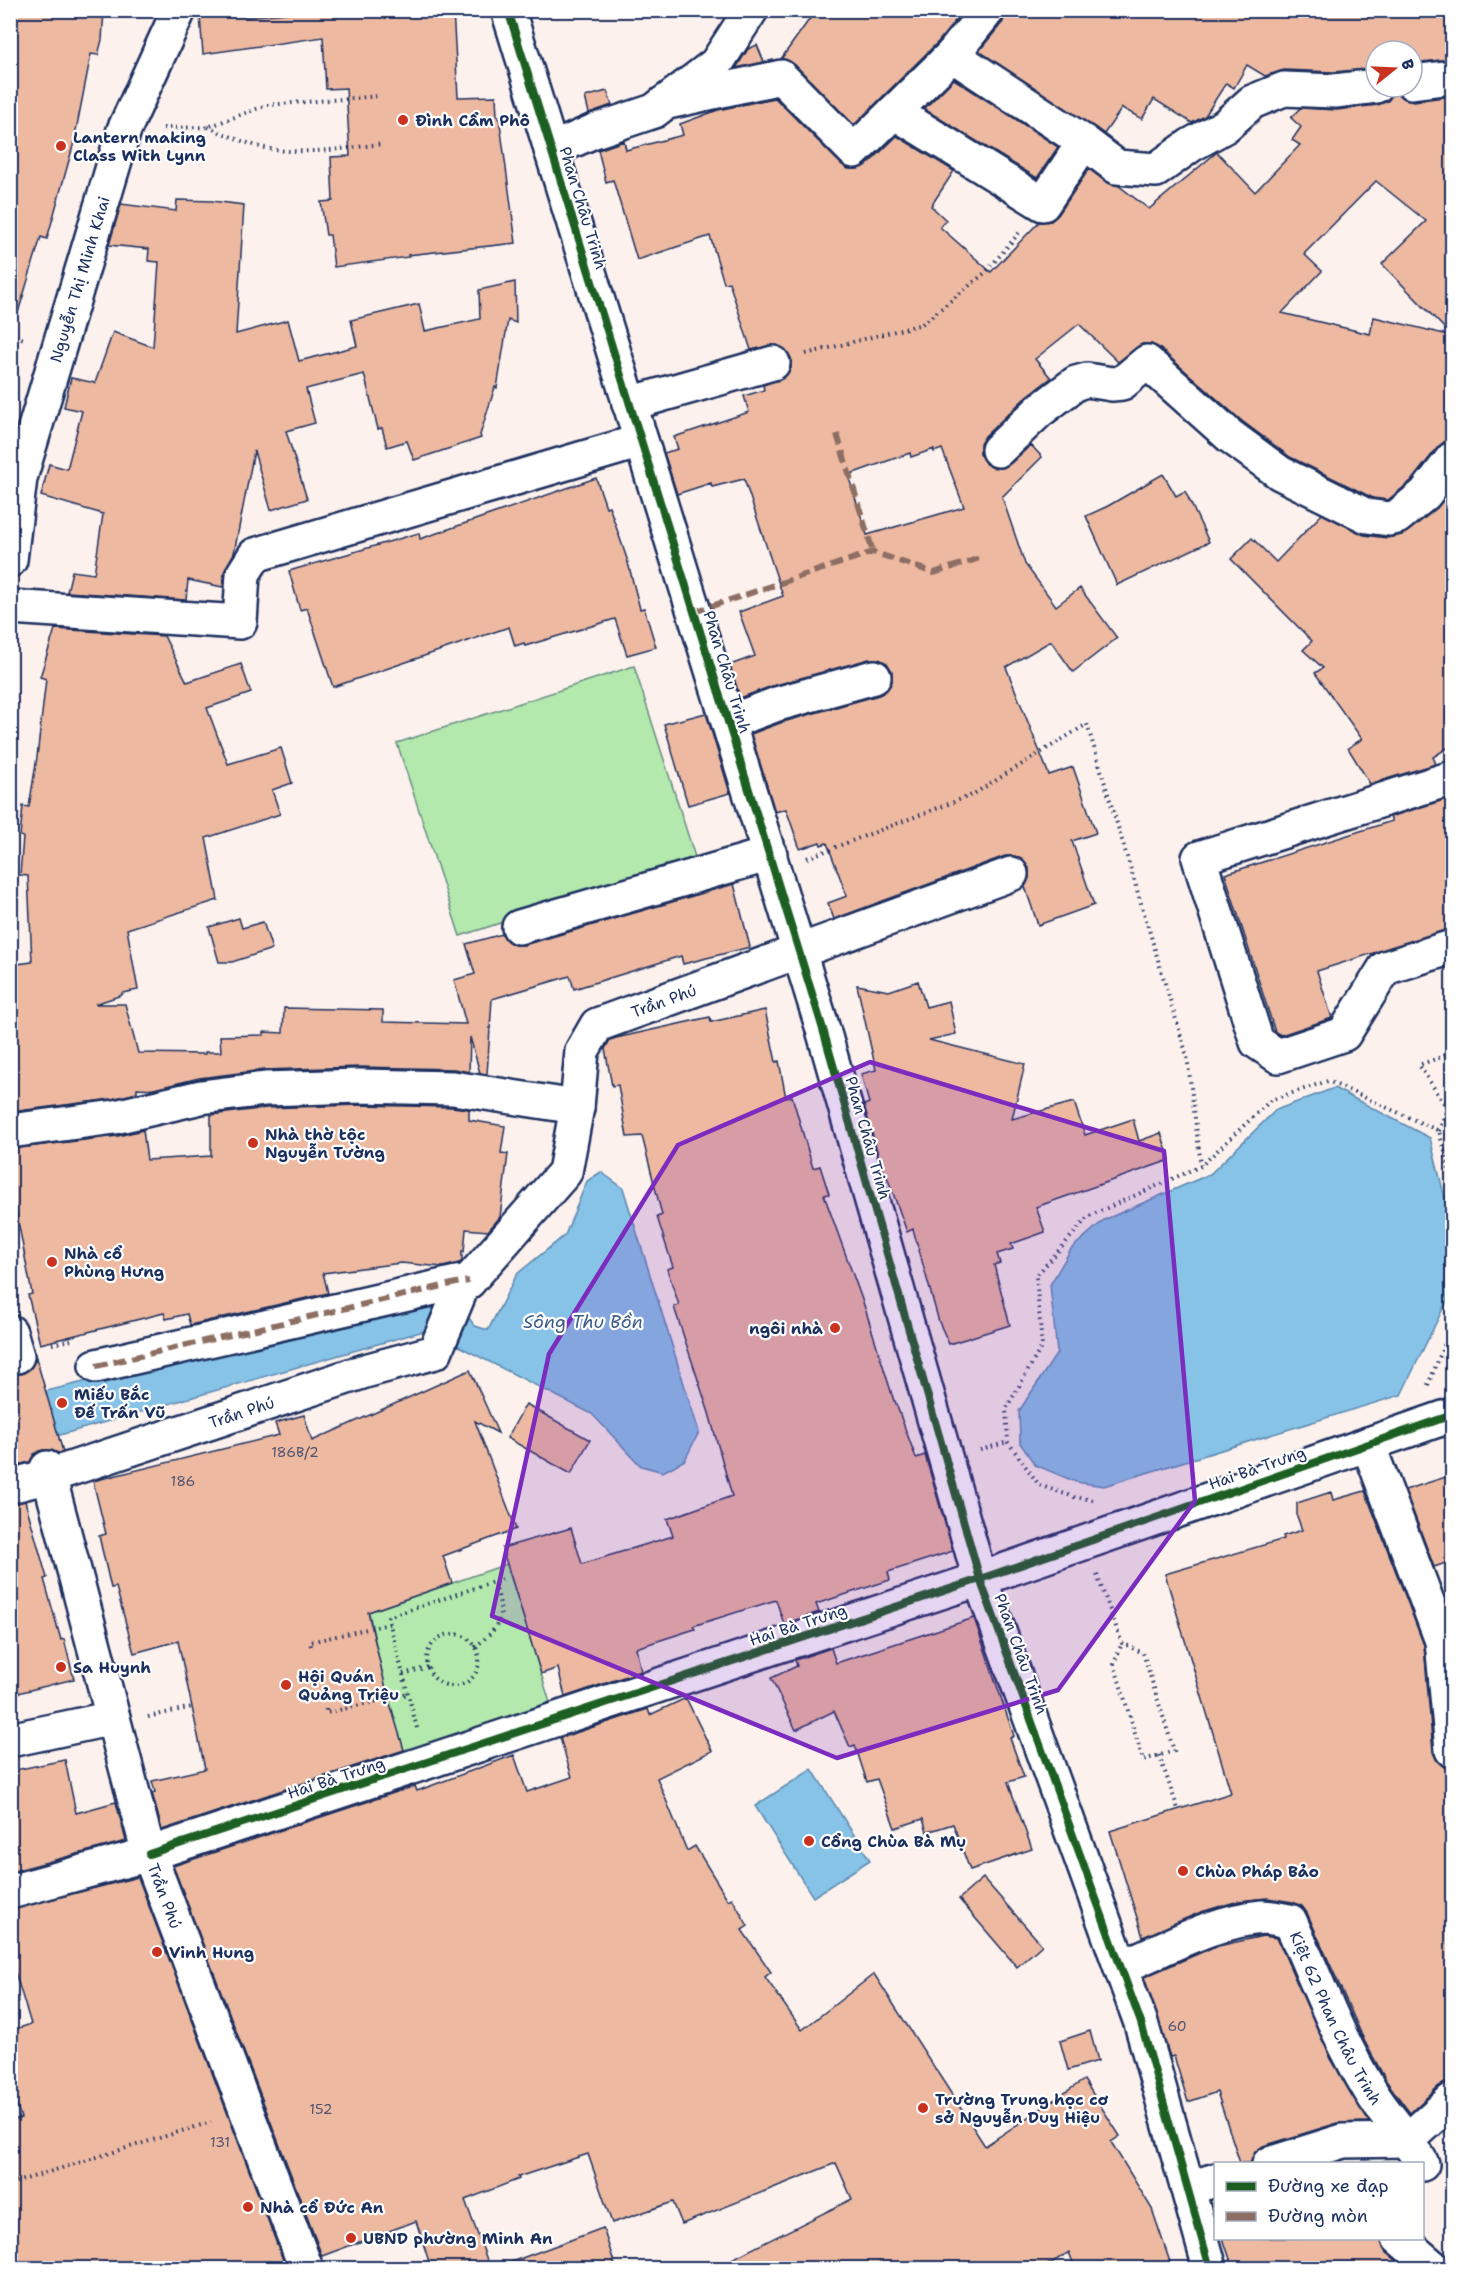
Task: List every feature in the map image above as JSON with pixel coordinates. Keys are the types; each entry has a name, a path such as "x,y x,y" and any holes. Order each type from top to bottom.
{"street":[{"name":"Nguyễn Thị Minh Khai","path":"10,560 20,478 124,130 179,10"},
{"name":"Phan Châu Trinh","path":"508,10 822,1026 980,1579 1141,2023 1202,2184 1210,2268"},
{"path":"551,150 594,131 654,111 716,64 751,10"},
{"path":"664,103 781,77 854,151 952,55 988,10"},
{"path":"952,55 1084,142 1117,167 1156,170 1191,145 1226,126 1252,102 1284,89 1335,91 1364,87"},
{"path":"1424,80 1452,77"},
{"path":"894,112 1043,204 1084,142"},
{"path":"998,450 1039,411 1076,383 1087,380 1112,384 1122,383 1147,362 1230,436 1280,473 1367,516 1389,519 1397,517 1425,494 1452,459"},
{"path":"629,404 773,363"},
{"path":"10,607 240,622 243,574 255,555 641,441"},
{"path":"729,722 777,704 874,676"},
{"path":"1452,778 1199,858 1257,1042 1278,1056 1344,1034 1385,968 1452,947"},
{"path":"519,927 772,863"},
{"name":"Trần Phú","path":"306,2268 149,1854 48,1472 365,1371 435,1352 465,1284 565,1172 577,1107 582,1051 597,1025 1011,874"},
{"path":"10,1131 115,1117 201,1097 265,1089 359,1086 453,1088 577,1107"},
{"path":"96,1366 456,1282 465,1284"},
{"name":"Hai Bà Trưng","path":"10,1892 149,1854 980,1579 1452,1415"},
{"path":"1368,1444 1447,1640 1452,1750"},
{"path":"10,1486 48,1472"},
{"path":"10,1740 112,1718"},
{"name":"Kiệt 62 Phan Châu Trinh","path":"1121,1967 1211,1929 1236,1922 1264,1917 1290,1921 1352,2058 1372,2094 1417,2157"},
{"path":"1272,2162 1342,2141 1417,2157 1452,2100"},
{"path":"1401,2240 1434,2268"}],"path":[{"path":"124,130 208,127 267,105 380,96"},
{"path":"208,127 269,149 305,151 383,144"},
{"path":"773,363 922,324 985,273 1022,230"},
{"path":"772,863 972,795 1087,724 1187,1056 1201,1166"},
{"path":"1452,1053 1419,1065 1447,1108 1439,1131 1452,1179"},
{"path":"1095,1501 1074,1497 1039,1485 1008,1442 1006,1409 1042,1346 1036,1276 1089,1216 1201,1166 1271,1100 1328,1081 1439,1131"},
{"path":"1425,1392 1452,1326"},
{"path":"1086,1543 1122,1643 1114,1664 1143,1760 1174,1751 1143,1653 1122,1643"},
{"path":"417,1729 388,1617 502,1579"},
{"path":"475,1647 500,1623 501,1603 494,1581"},
{"path":"311,1646 310,1642 389,1624"},
{"path":"456,1635 465,1637 475,1647 479,1658 475,1675 461,1685 452,1686 436,1681 428,1667 429,1650 440,1637 456,1635"},
{"path":"403,1674 428,1667"},
{"path":"326,1709 326,1713 408,1694"},
{"path":"1159,1755 1178,1809"},
{"path":"10,2184 246,2111"}],"highlighted area":[{"path":"870,1062 1164,1151 1195,1501 1058,1690 837,1758 492,1616 549,1354 678,1145"}],"green space":[{"path":"634,666 696,860 460,936 397,743"},
{"path":"507,1564 552,1709 406,1757 387,1696 369,1612"}],"water":[{"path":"1334,1088 1430,1138 1452,1226 1452,1290 1401,1395 1104,1486 1076,1482 1035,1465 1020,1443 1019,1411 1057,1353 1050,1285 1071,1249 1104,1220 1210,1174 1276,1110"},
{"name":"Sông Thu Bồn","path":"601,1172 623,1188 699,1432 685,1460 663,1472 641,1466 592,1414 427,1330 11,1449 10,1400 449,1292 475,1326 488,1330 517,1274 565,1235 587,1181"},
{"path":"812,1769 870,1860 813,1897 755,1806"}],"building":[{"path":"10,10 104,10 102,40 98,55 91,54 73,146 47,239 41,237 18,313 10,312"},
{"path":"341,10 341,14 370,10 453,10 458,97 496,96 516,243 408,255 409,257 334,267 330,235 326,235 321,202 333,201 331,157 350,156 346,88 326,89 323,37 203,54 200,16 244,14 245,17"},
{"path":"816,10 964,10 938,42 854,125 794,64 781,59"},
{"path":"1006,10 1452,10 1452,59 1424,62 1424,39 1364,39 1364,69 1334,72 1284,70 1265,76 1247,65 1234,88 1226,83 1205,116 1192,123 1154,99 1142,119 1122,108 1104,134 979,51 1003,22"},
{"path":"757,45 764,62 736,68 748,49"},
{"path":"954,79 1058,147 1037,178 924,109"},
{"path":"607,91 612,105 589,113 585,97"},
{"path":"1452,96 1452,336 1452,441 1444,442 1438,447 1411,481 1388,500 1373,498 1290,457 1242,421 1159,348 1151,344 1142,344 1118,362 1079,324 1035,359 1051,378 1026,397 985,436 980,444 980,454 985,463 993,468 1003,468 1010,464 1031,445 1042,457 1002,497 1025,564 1056,606 1080,588 1117,638 1073,672 1051,641 1006,667 1049,775 1073,767 1096,833 1072,841 1094,905 1038,925 1025,887 1029,878 1029,868 1023,860 1014,856 1005,856 834,919 828,903 847,896 827,843 821,845 820,842 800,849 786,809 775,812 751,734 783,722 879,695 887,690 892,682 892,671 887,663 879,659 869,659 772,686 740,698 730,665 755,656 739,612 783,596 744,479 712,487 711,483 677,494 664,453 678,449 674,437 749,412 744,396 764,390 763,385 786,376 791,368 791,358 786,350 777,345 751,350 729,282 724,283 710,236 637,260 613,180 606,182 598,150 624,141 626,150 683,135 680,124 718,110 775,98 848,169 858,169 867,165 897,136 954,171 931,206 946,220 940,227 991,272 1039,222 1051,221 1058,215 1089,169 1106,182 1119,186 1149,209 1217,152 1255,192 1300,145 1292,140 1301,127 1291,118 1300,108 1337,110 1378,105 1389,99 1405,99 1414,101","holes":["1376,181 1426,221 1382,264 1452,336 1374,317 1370,334 1282,313 1322,271 1304,254","934,449 934,452 942,449 964,507 867,535 848,475 910,453 911,457"]},
{"path":"177,200 244,205 236,334 288,320 299,361 357,346 351,320 419,304 425,331 480,319 479,290 515,282 516,323 508,320 497,388 495,387 481,438 414,460 407,441 387,447 382,428 378,429 364,374 306,389 315,423 286,431 307,499 271,510 254,451 234,553 224,572 223,587 188,580 186,600 67,592 72,571 94,574 103,514 41,496 49,464 67,469 82,411 64,407 71,378 95,383 113,332 153,347 159,262 148,261 149,249 109,245 121,204 176,211"},
{"path":"1163,474 1176,496 1185,491 1209,542 1117,585 1086,516"},
{"path":"596,478 606,507 609,506 627,559 640,609 644,608 656,647 627,655 615,619 525,646 524,643 515,646 509,627 333,687 307,608 300,610 289,571 419,533 420,539"},
{"path":"1449,493 1452,497 1452,745 1433,757 1436,764 1370,784 1348,748 1362,739 1315,673 1323,668 1303,650 1312,641 1231,559 1252,538 1276,562 1322,514 1364,535 1387,538 1402,535 1437,508"},
{"path":"55,629 164,636 187,682 241,664 251,693 207,708 228,764 281,748 292,783 272,790 280,814 206,838 218,900 127,929 138,990 122,993 122,995 95,1004 125,1004 138,1053 205,1054 205,1052 221,1052 220,1036 264,1035 264,1032 283,1033 284,1008 383,1010 383,1022 466,1024 454,980 475,974 466,944 502,934 514,945 524,945 734,884 750,947 683,964 681,956 574,989 570,976 492,999 487,1074 480,1073 470,1037 469,1072 454,1069 359,1067 263,1070 199,1078 154,1089 137,1088 137,1093 112,1099 10,1112 10,965 32,962 28,876 20,875 23,837 20,836 23,806 29,807 37,757 46,679 40,677"},
{"path":"706,713 730,793 688,805 664,724"},
{"path":"1447,799 1452,818 1452,928 1317,971 1332,1018 1281,1035 1275,1032 1225,874 1392,821 1390,817"},
{"path":"239,918 242,928 263,922 272,949 232,962 219,962 209,927"},
{"path":"918,981 926,1007 949,1001 956,1034 929,1040 1025,1064 1012,1119 1074,1102 1085,1135 1133,1119 1139,1141 1161,1133 1170,1160 1036,1207 1045,1232 1011,1244 1013,1249 997,1254 1000,1263 994,1265 1010,1325 949,1344 939,1322 913,1229 907,1232 885,1171 883,1172 864,1105 869,1103 861,1074 876,1070 857,985 889,991"},
{"path":"765,1010 786,1098 792,1096 813,1168 820,1166 829,1194 824,1195 864,1305 894,1401 916,1458 925,1455 953,1551 888,1572 890,1580 816,1604 819,1612 784,1624 776,1600 693,1626 695,1629 636,1648 641,1671 565,1697 558,1668 541,1674 502,1548 571,1528 582,1564 673,1536 667,1519 732,1496 709,1413 674,1307 679,1305 667,1269 673,1267 657,1217 662,1215 642,1136 627,1137 618,1085 612,1086 605,1049 610,1040 616,1038 710,1017 711,1022"},
{"path":"359,1105 469,1109 469,1120 505,1126 501,1153 508,1154 500,1217 488,1231 466,1229 462,1261 443,1267 401,1263 323,1273 328,1293 190,1325 187,1314 166,1319 164,1313 40,1344 28,1295 32,1294 10,1179 10,1149 118,1136 143,1130 147,1160 211,1156 211,1115 266,1108"},
{"path":"35,1354 63,1452 42,1450 34,1454 30,1462 10,1467 10,1373 22,1374 30,1369 35,1361"},
{"path":"470,1370 498,1433 475,1421 516,1529 443,1556 452,1583 368,1612 387,1693 404,1750 162,1830 152,1793 155,1792 152,1781 205,1769 178,1641 134,1653 116,1587 111,1588 99,1536 106,1534 93,1481 279,1435 275,1423 304,1415 312,1441"},
{"path":"526,1404 590,1440 571,1474 507,1438"},
{"path":"1452,1475 1452,1561 1434,1567 1405,1490"},
{"path":"1365,1491 1424,1645 1433,1752 1437,1761 1444,1767 1452,1769 1452,2082 1439,2086 1410,2113 1387,2082 1365,2042 1302,1906 1293,1902 1267,1898 1239,1901 1201,1912 1143,1937 1110,1831 1231,1793 1165,1574 1284,1539 1283,1536 1302,1530 1297,1516 1297,1503 1331,1492 1333,1500"},
{"path":"25,1501 47,1578 44,1579 61,1640 64,1639 74,1679 10,1695 10,1504"},
{"path":"974,1618 1014,1736 1010,1738 1024,1777 1008,1782 1032,1849 970,1870 953,1824 927,1832 923,1819 895,1828 877,1779 867,1782 855,1745 850,1747 834,1711 796,1730 771,1678 797,1666 795,1660 831,1648 836,1663"},
{"path":"686,1698 712,1751 657,1778 687,1851 695,1846 728,1900 732,1898 748,1926 742,1930 771,1972 765,1977 802,2030 874,1974 985,2146 1084,2080 1120,2136 1111,2142 1152,2209 1172,2268 1075,2268 1069,2252 1043,2268 714,2268 852,2199 836,2163 682,2224 673,2202 612,2223 588,2154 518,2177 519,2179 465,2200 490,2268 431,2268 416,2221 322,2256 173,1866 415,1786 417,1791 514,1755 527,1792 572,1777 560,1738 648,1709 650,1715"},
{"path":"65,1760 76,1813 116,1802 126,1841 10,1872 10,1771"},
{"path":"138,1877 286,2268 10,2268 10,2121 21,2118 10,2086 10,2031 31,2024 10,1956 10,1910"},
{"path":"983,1878 1042,1945 1017,1967 959,1899"},
{"path":"1263,1936 1277,1938 1331,2059 1369,2122 1338,2123 1263,2146 1255,2152 1251,2162 1240,2162 1217,2092 1188,2102 1174,2056 1170,2057 1144,1977 1214,1947"},
{"path":"1090,2031 1098,2061 1068,2070 1060,2041"},
{"path":"603,2228 616,2268 504,2268 503,2265"},
{"path":"1224,2240 1381,2240 1386,2252 1406,2268 1233,2268"}],"marked path":[{"path":"837,434 873,552"},
{"path":"694,612 873,552 934,573 980,558"},
{"path":"96,1366 469,1281"}],"cycle path":[{"path":"508,10 822,1026 980,1579 1141,2023 1210,2268"},
{"path":"149,1854 980,1579 1452,1415"}],"place":[{"name":"Đình Cẩm Phô","path":"403,120"},
{"name":"Lantern making Class With Lynn","path":"61,146"},
{"name":"Nhà thờ tộc Nguyễn Tường","path":"253,1143"},
{"name":"Nhà cổ Phùng Hưng","path":"52,1262"},
{"name":"ngôi nhà","path":"835,1328"},
{"name":"Miếu Bắc Đế Trấn Vũ","path":"62,1403"},
{"name":"Sa Huynh","path":"61,1667"},
{"name":"Hội Quán Quảng Triệu","path":"286,1685"},
{"name":"Cổng Chùa Bà Mụ","path":"809,1841"},
{"name":"Chùa Pháp Bảo","path":"1183,1871"},
{"name":"Vinh Hung","path":"157,1952"},
{"name":"Trường Trung học cơ sở Nguyễn Duy Hiệu","path":"923,2108"},
{"name":"Nhà cổ Đức An","path":"248,2207"},
{"name":"UBND phường Minh An","path":"351,2238"}]}
